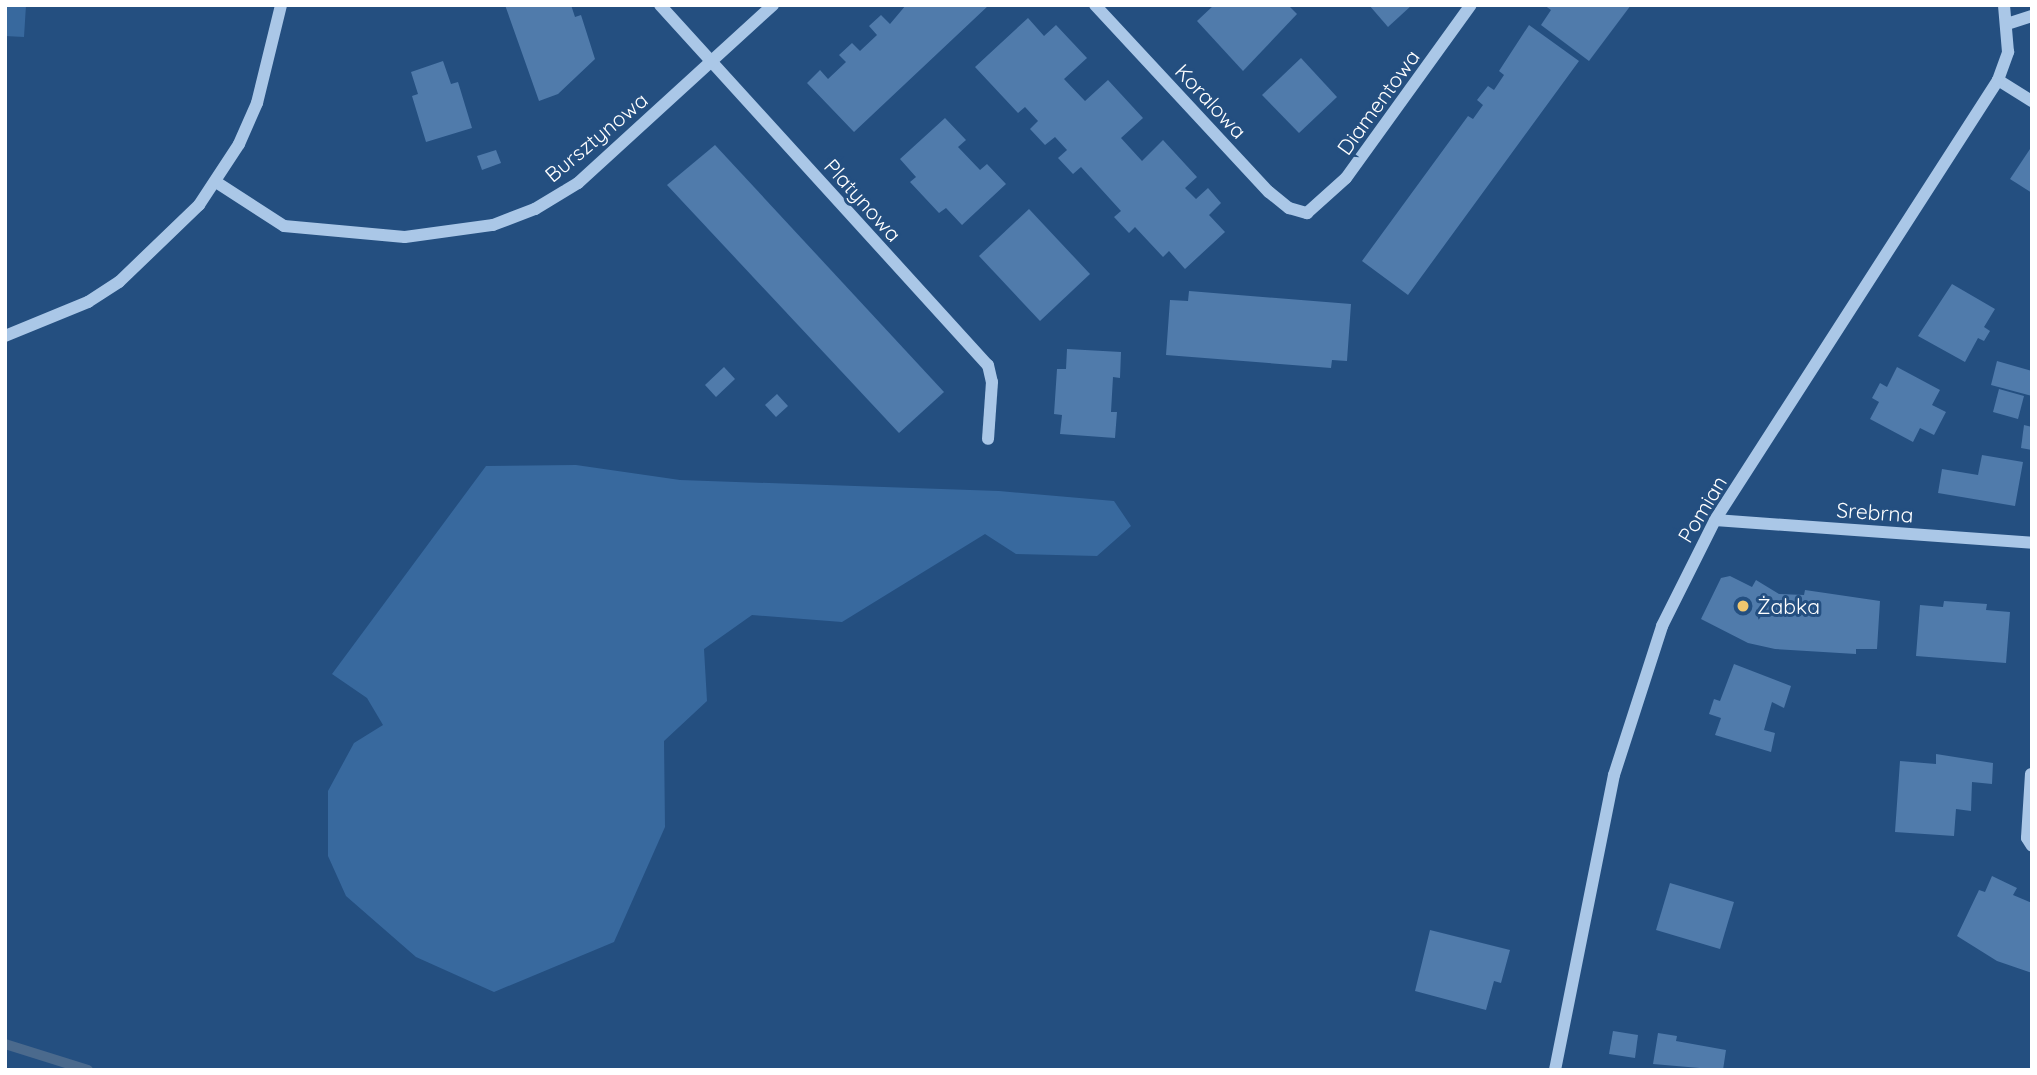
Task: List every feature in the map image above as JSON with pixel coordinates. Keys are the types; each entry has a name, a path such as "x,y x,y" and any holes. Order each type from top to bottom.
{"street":[{"path":"5,336 88,302 119,282 181,226 216,182 257,103 281,5"},
{"name":"Platynowa","path":"660,5 988,365 992,382 988,439"},
{"name":"Bursztynowa","path":"216,182 284,226 405,237 485,228 535,209 578,183 774,5"},
{"name":"Koralowa","path":"1095,5 1269,192 1289,208 1307,213"},
{"name":"Diamentowa","path":"1307,213 1346,178 1472,5"},
{"name":"Pomian","path":"1555,1070 1594,862 1631,713 1662,626 1716,520 1998,80 2008,52 2004,5"},
{"path":"2007,24 2032,16"},
{"path":"1998,80 2032,101"},
{"name":"Srebrna","path":"1716,520 2032,543"},
{"path":"2031,774 2027,838 2032,846"}],"shaded area":[{"path":"5,5 26,5 24,37 5,36"},
{"path":"576,465 680,480 999,491 1114,501 1131,526 1097,556 1016,554 985,534 842,622 752,615 704,649 707,701 664,741 665,827 614,942 494,992 416,957 346,896 328,856 328,791 354,743 383,725 367,698 332,674 486,466"}],"building":[{"path":"505,5 571,5 575,17 581,15 595,59 558,94 539,101"},
{"path":"906,5 989,5 854,132 807,83 820,70 828,79 846,62 839,55 852,43 860,51 877,35 869,26 881,15 890,24"},
{"path":"1214,5 1288,5 1297,14 1243,71 1197,21"},
{"path":"1369,5 1412,5 1388,27"},
{"path":"1544,5 1631,5 1589,61 1541,25 1551,10"},
{"path":"1028,18 1044,36 1056,25 1087,58 1064,79 1085,101 1108,80 1143,118 1121,138 1142,161 1163,140 1197,177 1185,188 1196,199 1208,188 1221,203 1209,215 1225,232 1185,269 1169,251 1163,257 1135,227 1129,233 1114,217 1121,211 1081,167 1073,174 1058,158 1067,150 1055,137 1045,145 1030,129 1038,121 1025,107 1018,113 975,67"},
{"path":"1529,25 1579,61 1408,295 1362,261 1468,116 1473,119 1483,105 1477,100 1488,86 1494,90 1504,75 1499,71"},
{"path":"1301,58 1337,97 1299,133 1262,95"},
{"path":"443,61 451,84 458,82 472,128 426,142 412,96 418,94 411,72"},
{"path":"945,118 966,140 958,147 980,170 987,164 1006,184 962,225 946,208 939,213 910,182 916,177 900,159"},
{"path":"715,145 944,392 899,433 667,185"},
{"path":"2032,146 2032,193 2010,179"},
{"path":"496,150 501,163 482,170 477,156"},
{"path":"1029,209 1090,274 1040,321 979,256"},
{"path":"1952,284 1995,309 1984,327 1990,331 1984,341 1978,338 1965,362 1918,336"},
{"path":"1189,291 1351,304 1347,361 1332,360 1331,368 1166,355 1170,300 1188,301"},
{"path":"1067,349 1121,352 1120,378 1113,377 1111,412 1117,412 1115,438 1060,434 1062,415 1054,414 1057,369 1066,369"},
{"path":"1997,361 2032,371 2032,396 1991,385"},
{"path":"724,367 735,379 716,397 705,385"},
{"path":"1897,367 1940,390 1932,405 1946,412 1934,435 1920,428 1913,442 1870,419 1879,402 1872,398 1880,383 1887,387"},
{"path":"1999,389 2024,396 2018,419 1993,412"},
{"path":"777,394 788,406 776,417 765,405"},
{"path":"2024,425 2032,427 2032,450 2021,448"},
{"path":"1982,455 2023,462 2015,506 1938,493 1942,469 1978,475"},
{"path":"1730,576 1752,587 1756,580 1779,594 1804,595 1805,590 1880,601 1877,649 1856,649 1856,654 1775,649 1748,643 1701,619 1721,578"},
{"path":"1944,601 1987,604 1986,610 2010,612 2006,663 1916,656 1920,605 1943,607"},
{"path":"1734,664 1791,686 1784,708 1772,702 1764,730 1775,733 1771,752 1715,735 1721,718 1709,714 1714,699 1720,701"},
{"path":"1936,754 1993,763 1992,784 1972,782 1971,811 1956,809 1954,836 1895,832 1900,761 1936,764"},
{"path":"1992,876 2017,888 2013,895 2032,903 2032,973 1997,961 1957,936 1979,890 1985,892"},
{"path":"1670,883 1734,902 1720,949 1656,930"},
{"path":"1430,930 1510,950 1501,983 1494,981 1486,1010 1415,991"},
{"path":"1613,1031 1638,1035 1635,1058 1609,1054"},
{"path":"1658,1033 1677,1036 1676,1041 1726,1050 1723,1070 1653,1064"}],"waterway":[{"path":"5,1044 88,1070"}],"place":[{"name":"Żabka","path":"1743,606"}]}
